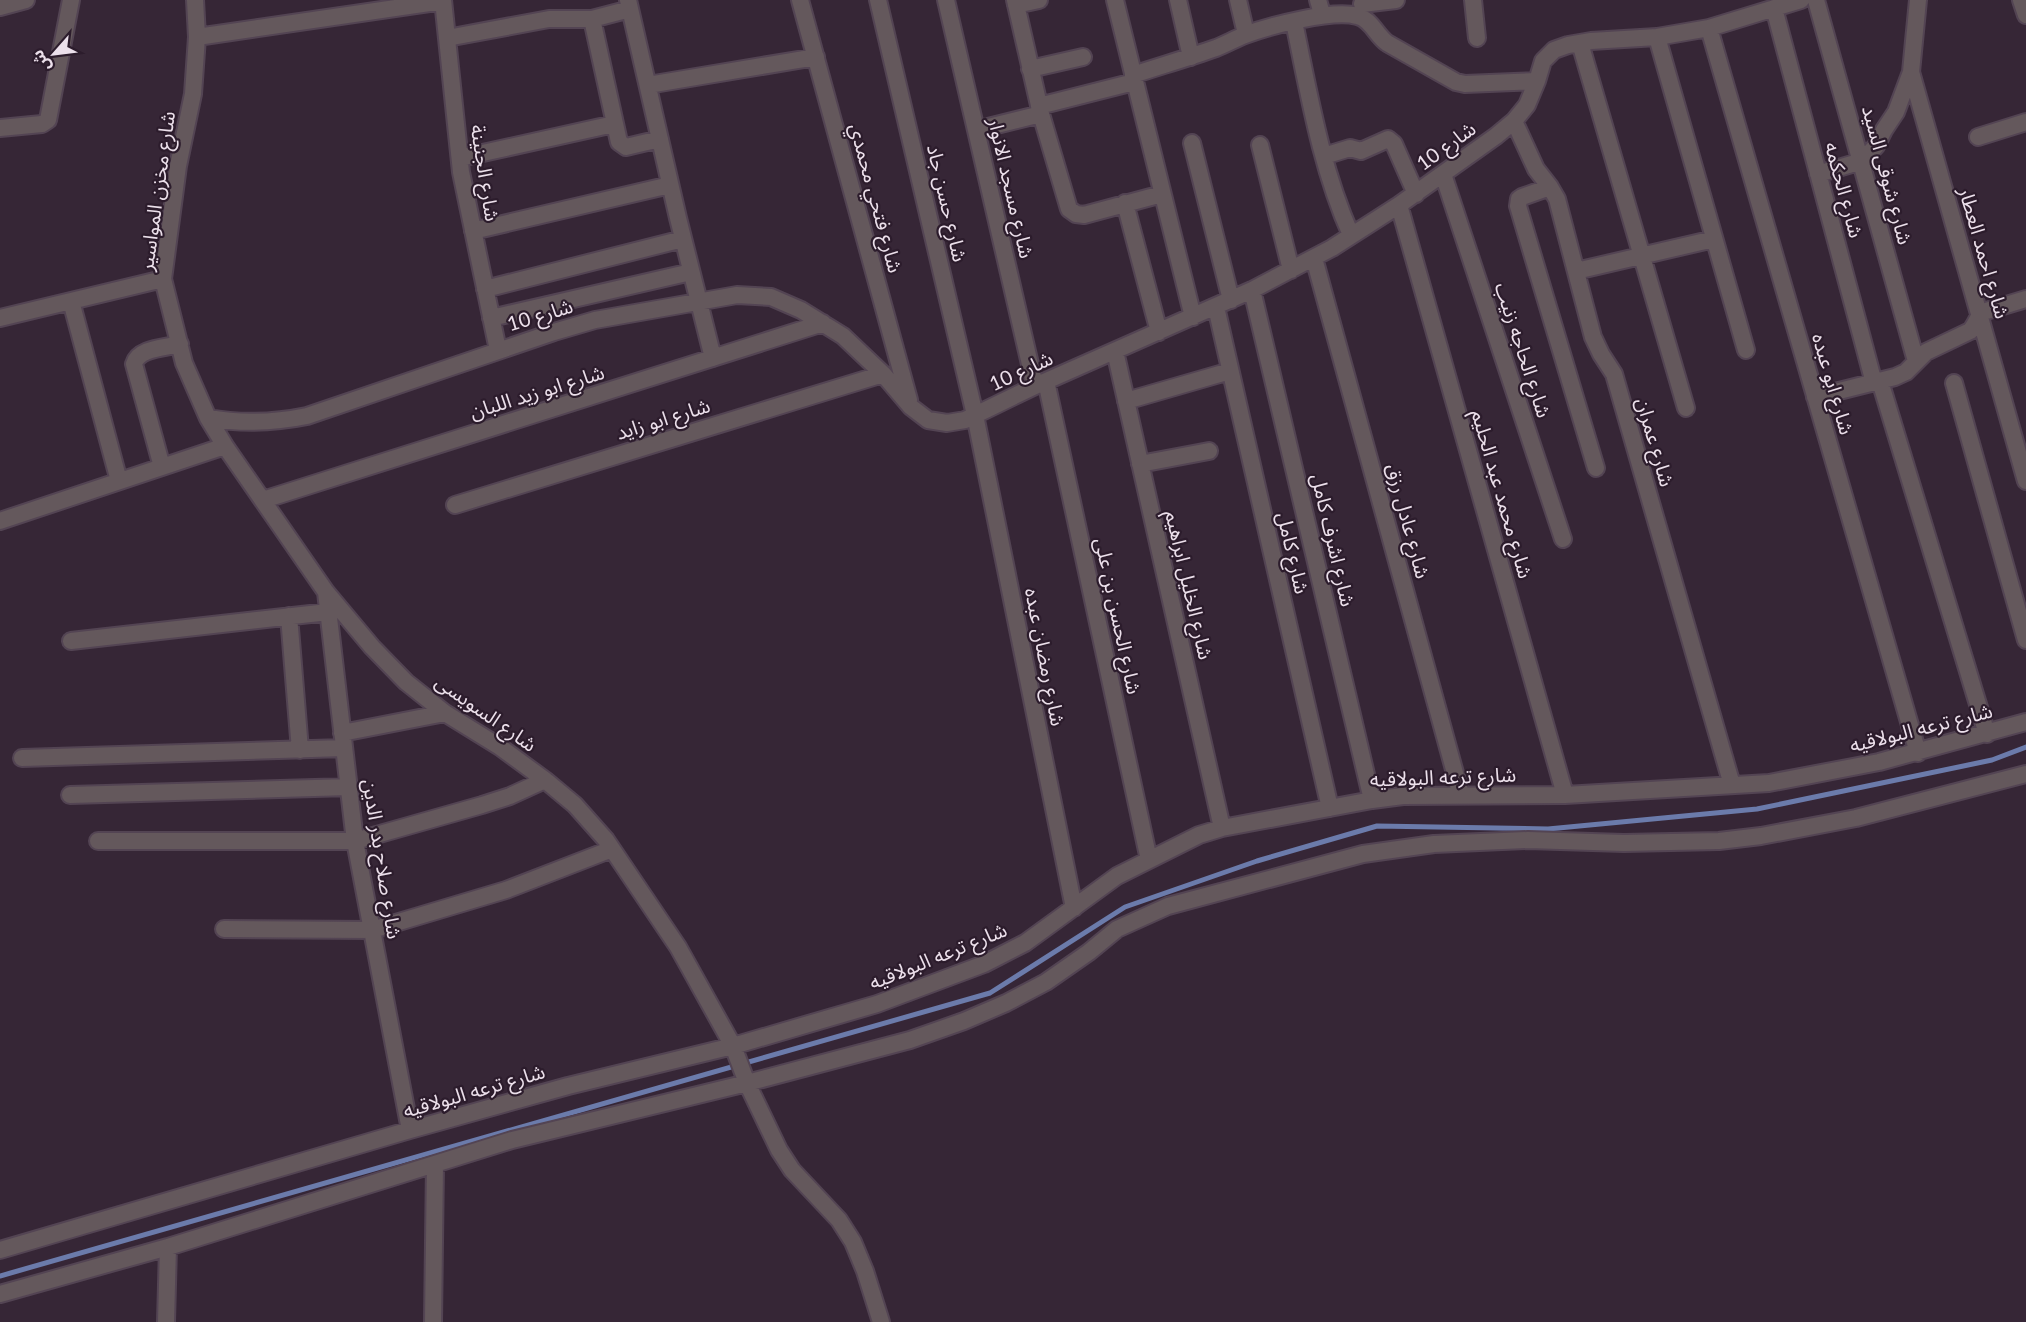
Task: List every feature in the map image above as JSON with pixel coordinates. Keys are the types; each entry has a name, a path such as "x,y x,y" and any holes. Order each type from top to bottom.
{"street":[{"path":"0,7 26,0"},
{"path":"0,128 42,124 48,120 71,0"},
{"name":"شارع مخزن المواسير","path":"195,0 197,37 193,94 178,166 163,279 193,387 208,418"},
{"name":"شارع فتحي محمدي","path":"801,0 911,407"},
{"name":"شارع حسن جاد","path":"878,0 975,415"},
{"name":"شارع مسجد الانوار","path":"946,0 976,130 1041,383"},
{"path":"1039,0 1016,3 1040,110 1069,209 1076,214 1084,215 1162,194"},
{"path":"1115,0 1193,317"},
{"path":"1178,0 1191,57"},
{"path":"1238,0 1246,34"},
{"path":"976,130 1133,78 1246,34 1294,22 1320,7 1341,14 1358,16 1396,0"},
{"path":"1473,0 1477,38"},
{"name":"شارع 10","path":"208,418 234,422 259,422 284,421 307,416 498,350 595,320 737,295 771,297 801,310 843,336 883,374 911,407 928,420 947,423 965,420 1041,383 1252,291 1314,258 1399,205 1514,121 1527,105 1543,61 1554,50 1580,43 1657,37 1709,28 1763,7 1801,0"},
{"name":"شارع شوقى السيد","path":"1816,0 1916,361"},
{"path":"1818,174 1862,161 1876,146 1896,112 1911,72 1918,0"},
{"path":"2021,0 2026,15"},
{"path":"197,37 443,1"},
{"name":"شارع الجنينة","path":"443,1 461,172 498,350"},
{"path":"447,38 549,20 592,19 629,4 670,185 713,358"},
{"name":"شارع الحكمه","path":"1763,7 1818,174 1877,382 1986,734"},
{"path":"1365,13 1379,38 1456,82 1465,84 1537,81"},
{"path":"592,19 619,142 626,147 660,139"},
{"path":"1294,22 1324,156 1351,235"},
{"name":"شارع ابو عبده","path":"1709,28 1918,753"},
{"path":"1657,37 1746,350"},
{"path":"1580,43 1686,408"},
{"path":"648,85 816,57"},
{"path":"1030,69 1083,57"},
{"name":"شارع احمد العطار","path":"1911,72 2026,481"},
{"name":"شارع عمران","path":"1514,121 1536,169 1557,199 1593,337 1600,354 1614,374 1732,785"},
{"path":"1978,137 2026,122"},
{"path":"460,158 614,124"},
{"path":"1324,156 1350,148 1361,151 1389,139 1393,141 1416,194"},
{"path":"1192,143 1231,300"},
{"path":"1260,145 1291,270"},
{"name":"شارع الحاجه زنيب","path":"1443,174 1563,539"},
{"path":"473,231 670,185"},
{"path":"1550,188 1522,197 1519,199 1518,206 1596,468"},
{"path":"1125,203 1159,332"},
{"name":"شارع محمد عبد الحليم","path":"1399,205 1565,795"},
{"path":"1576,271 1714,238"},
{"path":"485,289 683,239"},
{"name":"شارع عادل رزق","path":"1314,258 1461,795"},
{"path":"491,318 691,272"},
{"path":"0,318 163,279"},
{"name":"شارع اشرف كامل","path":"1252,291 1372,800"},
{"path":"1815,397 1895,378 1906,372 1933,348 1970,331 1975,327 1979,315 1983,312 2026,299"},
{"path":"71,301 119,481"},
{"name":"شارع كامل","path":"1216,307 1330,808"},
{"name":"شارع ابو زيد اللبان","path":"263,500 823,323"},
{"path":"162,467 134,364 139,354 180,344"},
{"name":"شارع الخليل ابراهيم","path":"1115,351 1222,828"},
{"path":"1126,402 1230,371"},
{"name":"شارع ابو زايد","path":"455,505 883,374"},
{"name":"شارع الحسن بن على","path":"1041,383 1149,860"},
{"path":"1954,383 2026,640"},
{"name":"شارع رمضان عبده","path":"975,415 1074,908"},
{"name":"شارع السويسى","path":"208,418 326,592 372,647 406,682 445,713 500,747 575,805 612,849 678,947 734,1049 746,1081"},
{"path":"0,521 225,446"},
{"path":"1140,464 1209,451"},
{"name":"شارع صلاح بدر الدين","path":"326,592 355,841 410,1130"},
{"path":"70,640 328,612"},
{"path":"289,616 300,750"},
{"path":"22,758 300,750 343,741 445,713"},
{"name":"شارع ترعه البولاقيه","path":"0,1250 410,1130 568,1086 734,1049 877,1004 984,964 1025,943 1117,876 1199,835 1222,828 1402,796 1565,795 1769,783 1918,753 2026,722"},
{"path":"0,1294 168,1247 512,1140 910,1040 1006,1003 1046,982 1117,929 1168,906 1363,854 1434,844 1528,840 1624,843 1719,841 1761,836 1856,818 2026,774"},
{"path":"98,841 355,841 482,805 545,780"},
{"path":"70,795 349,787"},
{"path":"224,928 372,930 506,890 612,849"},
{"path":"746,1081 779,1150 792,1170 839,1220 853,1242 866,1271 881,1322"},
{"path":"433,1322 435,1164"},
{"path":"166,1322 168,1247"}],"waterway":[{"path":"0,1276 990,993 1125,907 1257,861 1377,826 1548,829 1757,809 1992,760 2026,747"}]}
